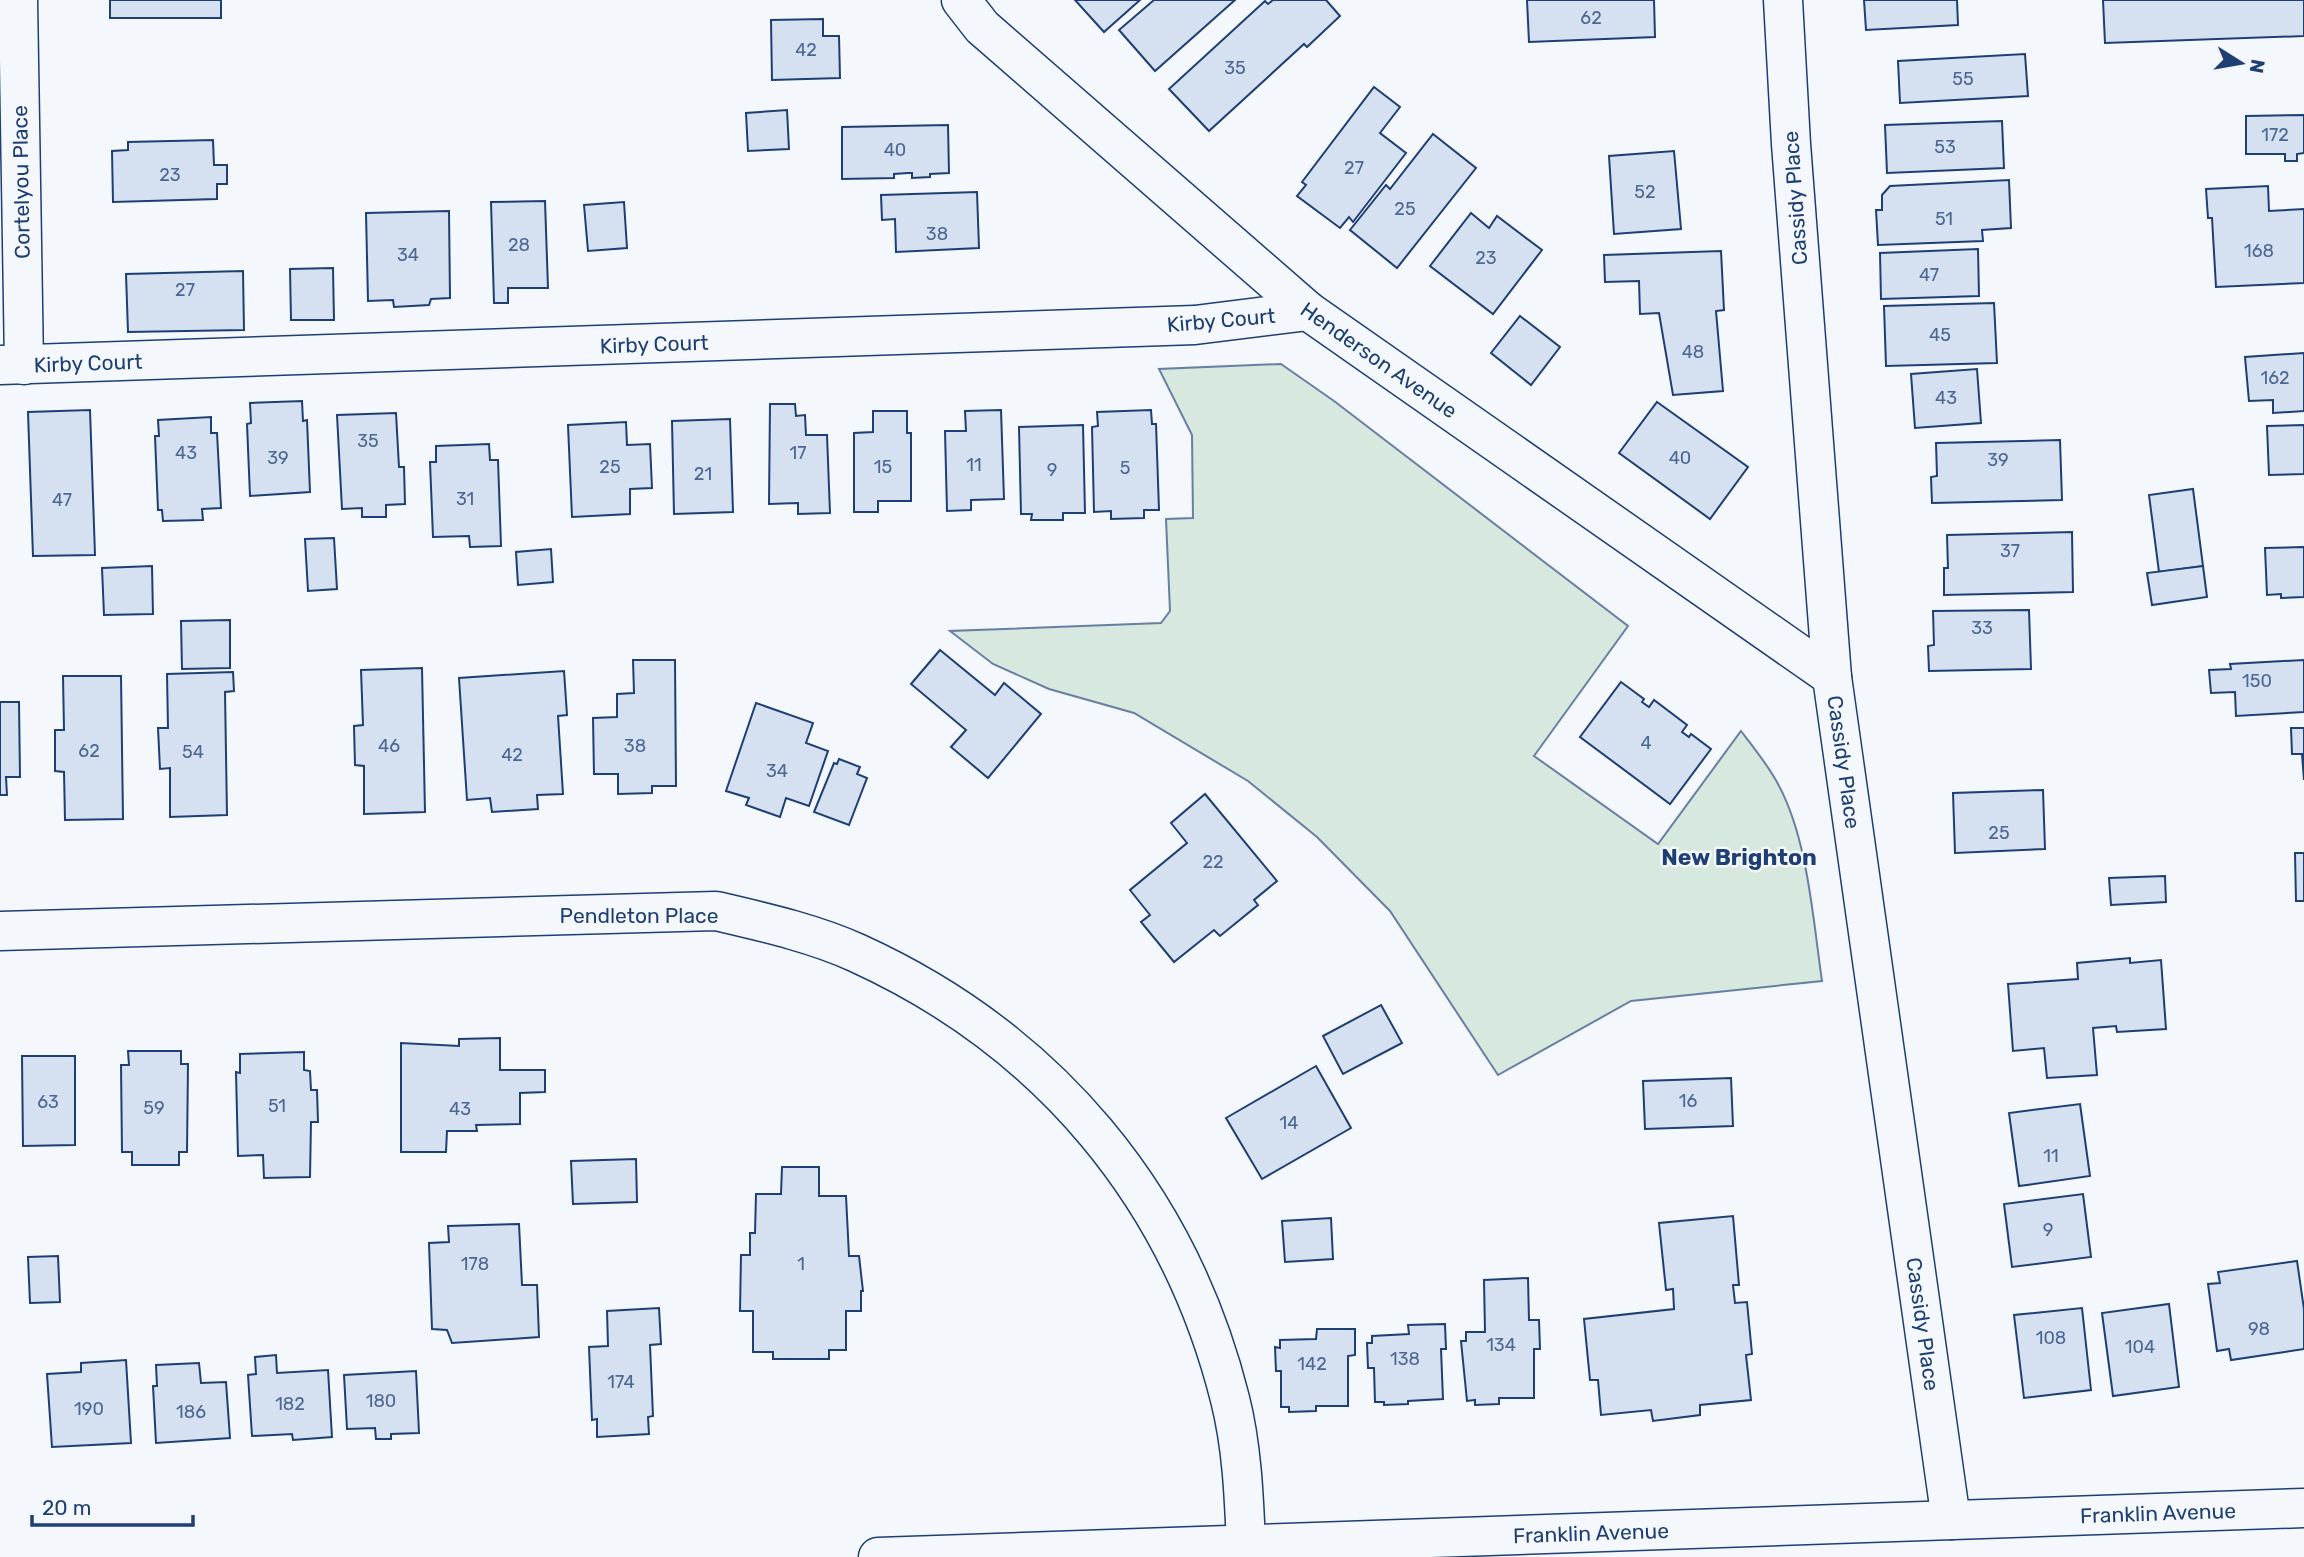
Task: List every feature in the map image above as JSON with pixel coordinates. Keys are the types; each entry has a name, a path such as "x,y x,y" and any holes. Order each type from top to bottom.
{"street":[{"name":"Cortelyou Place","path":"12,365 18,0"},
{"name":"Henderson Avenue","path":"961,0 982,27 1308,311 1832,677"},
{"name":"Cassidy Place","path":"1783,0 1791,144 1832,677 1951,1520"},
{"name":"Kirby Court","path":"12,365 1195,325 1308,311"},
{"name":"Pendleton Place","path":"0,931 716,911 775,925 855,953 933,992 996,1034 1064,1094 1134,1181 1164,1227 1207,1322 1231,1400 1243,1477 1246,1545"},
{"name":"Franklin Avenue","path":"878,1557 2304,1508"}],"shaded area":[{"path":"1281,364 1334,401 1628,626 1534,756 1658,844 1741,731 1774,777 1796,829 1808,880 1822,981 1631,1001 1498,1075 1390,911 1317,837 1248,781 1134,713 1049,689 993,664 950,631 1161,623 1170,611 1166,519 1193,518 1192,435 1159,369"}],"building":[{"path":"110,0 221,0 221,18 110,18"},
{"path":"1075,0 1140,0 1104,32"},
{"path":"1154,0 1235,0 1155,71 1119,30"},
{"path":"1273,0 1326,0 1340,16 1307,47 1304,44 1209,131 1169,89 1265,1 1268,4"},
{"path":"1527,0 1654,0 1655,37 1529,42"},
{"path":"1864,0 1957,0 1958,25 1866,30"},
{"path":"2103,0 2304,0 2304,36 2105,43"},
{"path":"823,19 823,36 839,36 840,78 772,80 771,20"},
{"path":"2025,54 2028,96 1900,103 1898,61"},
{"path":"1374,87 1400,107 1380,133 1406,153 1353,222 1349,217 1340,228 1297,196 1306,185 1302,182"},
{"path":"787,110 789,149 748,151 746,113"},
{"path":"2304,115 2304,153 2297,154 2297,161 2285,161 2285,154 2246,154 2246,116"},
{"path":"2002,121 2004,168 1887,173 1885,125"},
{"path":"948,125 949,173 930,174 930,177 912,178 912,173 908,173 894,174 894,178 842,179 842,127"},
{"path":"1433,134 1476,168 1397,268 1350,230 1386,185 1390,189"},
{"path":"213,140 214,165 227,165 227,184 217,184 217,199 113,202 112,151 128,150 128,142"},
{"path":"1674,151 1681,229 1614,234 1609,156"},
{"path":"2009,180 2011,228 1982,230 1983,241 1878,245 1876,210 1882,210 1882,195 1890,186"},
{"path":"2268,186 2269,211 2304,209 2304,283 2216,287 2212,218 2208,218 2206,189"},
{"path":"977,192 979,248 896,252 895,219 882,220 881,195"},
{"path":"545,201 548,288 508,288 508,303 494,303 491,202"},
{"path":"624,202 627,248 588,251 584,205"},
{"path":"449,211 450,298 431,299 429,305 394,307 393,300 368,301 366,213"},
{"path":"1471,213 1489,228 1497,216 1542,250 1493,314 1430,266"},
{"path":"1978,249 1979,296 1881,299 1880,253"},
{"path":"1721,251 1724,310 1716,311 1723,391 1673,395 1659,313 1640,314 1639,281 1605,282 1604,255"},
{"path":"333,268 334,320 291,320 290,269"},
{"path":"243,271 244,330 128,332 126,274"},
{"path":"1994,303 1997,363 1886,366 1884,306"},
{"path":"1520,316 1560,347 1531,385 1491,353"},
{"path":"2304,353 2304,411 2273,413 2273,400 2249,401 2245,357"},
{"path":"1977,369 1981,423 1915,428 1911,374"},
{"path":"302,401 303,421 307,420 310,492 250,496 247,424 251,423 250,403"},
{"path":"1657,402 1748,467 1710,519 1619,453"},
{"path":"770,404 795,404 796,416 805,415 806,435 827,435 830,513 798,514 798,503 769,504"},
{"path":"90,410 95,555 33,556 28,412"},
{"path":"1001,410 1004,499 971,500 971,510 947,511 945,431 966,431 965,411"},
{"path":"1151,410 1152,424 1156,424 1159,510 1144,510 1144,518 1111,519 1111,511 1094,512 1092,427 1098,426 1097,412"},
{"path":"873,411 907,411 907,433 911,433 911,501 878,501 878,512 854,512 854,433 873,432"},
{"path":"396,413 399,467 404,467 405,504 386,505 386,517 362,517 362,508 342,509 337,415"},
{"path":"211,417 211,433 217,433 221,508 202,509 203,520 163,521 162,510 158,510 155,436 159,436 158,420"},
{"path":"730,419 733,512 674,514 672,421"},
{"path":"626,422 627,445 650,444 652,488 630,489 630,514 572,517 568,425"},
{"path":"1083,425 1085,513 1063,513 1063,520 1031,520 1032,514 1021,514 1019,427"},
{"path":"2304,425 2304,474 2269,475 2267,426"},
{"path":"2060,440 2062,500 1932,503 1931,477 1937,476 1936,443"},
{"path":"489,444 490,460 498,460 501,546 470,547 469,536 433,537 430,462 436,462 436,446"},
{"path":"2193,489 2203,566 2159,572 2149,495"},
{"path":"2072,532 2073,592 1944,595 1944,568 1948,568 1947,535"},
{"path":"334,538 337,589 308,591 305,539"},
{"path":"2304,547 2304,597 2281,598 2281,594 2267,595 2265,548"},
{"path":"551,549 553,582 518,585 516,552"},
{"path":"152,566 153,614 104,615 102,568"},
{"path":"2203,566 2207,597 2152,605 2147,573"},
{"path":"2029,610 2031,669 1929,671 1928,646 1934,645 1933,611"},
{"path":"230,620 230,668 182,669 181,621"},
{"path":"940,650 995,695 1004,683 1041,714 988,778 951,747 966,730 911,684"},
{"path":"633,660 675,660 676,786 652,786 652,793 618,794 618,774 594,774 593,718 617,717 617,694 634,693"},
{"path":"2304,660 2304,712 2236,716 2235,692 2211,693 2209,670 2231,669 2230,664"},
{"path":"422,668 425,812 364,814 364,766 355,765 354,726 363,725 361,670"},
{"path":"564,671 567,715 558,716 563,794 537,795 538,809 492,812 490,798 467,800 459,678"},
{"path":"233,672 234,691 225,692 227,815 170,817 170,768 160,769 158,728 168,728 167,674"},
{"path":"63,676 121,676 123,819 65,820 64,772 55,771 55,730 64,730"},
{"path":"1621,682 1644,699 1642,702 1649,707 1654,700 1687,725 1682,732 1689,737 1691,734 1711,749 1670,804 1580,737"},
{"path":"0,702 19,702 20,777 6,777 7,795 0,795"},
{"path":"756,703 813,723 806,743 828,751 809,806 786,798 780,817 746,805 749,798 726,791"},
{"path":"2291,728 2304,728 2304,780 2302,754 2292,754"},
{"path":"839,759 860,767 857,774 867,778 849,825 814,812 834,763 837,764"},
{"path":"2043,790 2045,849 1955,853 1953,793"},
{"path":"1205,794 1277,881 1254,900 1258,905 1220,936 1214,930 1174,962 1141,922 1150,915 1130,890 1187,843 1171,823"},
{"path":"2295,853 2304,853 2304,901 2296,901"},
{"path":"2165,876 2166,902 2111,905 2109,878"},
{"path":"2130,958 2130,963 2161,960 2166,1029 2117,1032 2116,1026 2093,1028 2097,1075 2047,1078 2044,1048 2013,1051 2008,984 2078,979 2077,963"},
{"path":"1381,1005 1402,1043 1343,1074 1323,1036"},
{"path":"500,1038 500,1070 545,1070 545,1092 520,1093 520,1124 476,1125 477,1131 447,1131 446,1152 401,1152 401,1043 459,1046 459,1039"},
{"path":"128,1051 181,1051 181,1064 188,1064 187,1152 179,1152 179,1165 132,1165 132,1152 122,1152 121,1065 129,1065"},
{"path":"304,1052 304,1070 310,1071 311,1090 317,1090 318,1122 311,1122 310,1177 264,1178 263,1155 238,1156 236,1072 240,1073 240,1054"},
{"path":"22,1056 75,1056 75,1145 23,1146"},
{"path":"1316,1066 1351,1128 1262,1179 1226,1118"},
{"path":"1731,1078 1733,1126 1645,1129 1643,1081"},
{"path":"2080,1104 2090,1176 2019,1186 2009,1113"},
{"path":"636,1159 637,1202 573,1204 571,1161"},
{"path":"782,1167 819,1167 819,1196 846,1196 849,1256 859,1256 863,1291 861,1311 846,1311 846,1350 829,1350 829,1359 773,1359 773,1352 753,1352 753,1311 740,1311 741,1255 750,1255 750,1233 755,1233 756,1194 781,1194"},
{"path":"2083,1194 2091,1257 2012,1267 2004,1204"},
{"path":"1733,1216 1739,1285 1733,1285 1735,1303 1747,1302 1752,1354 1746,1355 1751,1400 1700,1405 1700,1415 1653,1421 1651,1410 1601,1415 1598,1380 1590,1380 1584,1319 1674,1309 1673,1289 1666,1290 1659,1223"},
{"path":"1331,1218 1333,1259 1285,1262 1282,1221"},
{"path":"519,1224 522,1285 537,1285 539,1337 452,1343 447,1330 432,1329 429,1243 449,1242 448,1226"},
{"path":"58,1256 60,1302 30,1303 28,1257"},
{"path":"2297,1261 2304,1309 2304,1349 2231,1360 2229,1349 2217,1351 2208,1284 2220,1283 2218,1272"},
{"path":"1528,1278 1529,1320 1539,1320 1540,1349 1534,1349 1534,1398 1499,1398 1499,1404 1475,1405 1475,1400 1467,1401 1461,1341 1466,1341 1466,1332 1485,1332 1484,1280"},
{"path":"2169,1304 2179,1387 2113,1396 2102,1313"},
{"path":"659,1308 661,1344 650,1345 653,1416 648,1417 649,1434 597,1437 597,1419 592,1420 589,1347 608,1346 607,1311"},
{"path":"2082,1308 2091,1390 2024,1398 2014,1315"},
{"path":"1445,1324 1446,1349 1441,1349 1443,1399 1408,1401 1408,1404 1384,1405 1384,1402 1375,1402 1374,1368 1368,1368 1367,1343 1372,1343 1372,1336 1409,1334 1408,1325"},
{"path":"1317,1329 1355,1329 1355,1355 1348,1356 1348,1406 1316,1406 1316,1411 1289,1412 1289,1407 1281,1407 1281,1371 1276,1371 1275,1347 1280,1348 1280,1340 1316,1339"},
{"path":"276,1355 277,1373 328,1370 332,1437 293,1440 292,1434 252,1436 248,1375 256,1374 255,1357"},
{"path":"126,1360 131,1443 52,1447 47,1374 81,1372 81,1363"},
{"path":"199,1363 201,1383 226,1382 230,1438 156,1443 153,1386 157,1386 156,1365"},
{"path":"416,1371 419,1433 391,1434 391,1439 376,1439 375,1428 347,1429 344,1375"}],"district":[{"name":"New Brighton","path":"1739,857"}]}
